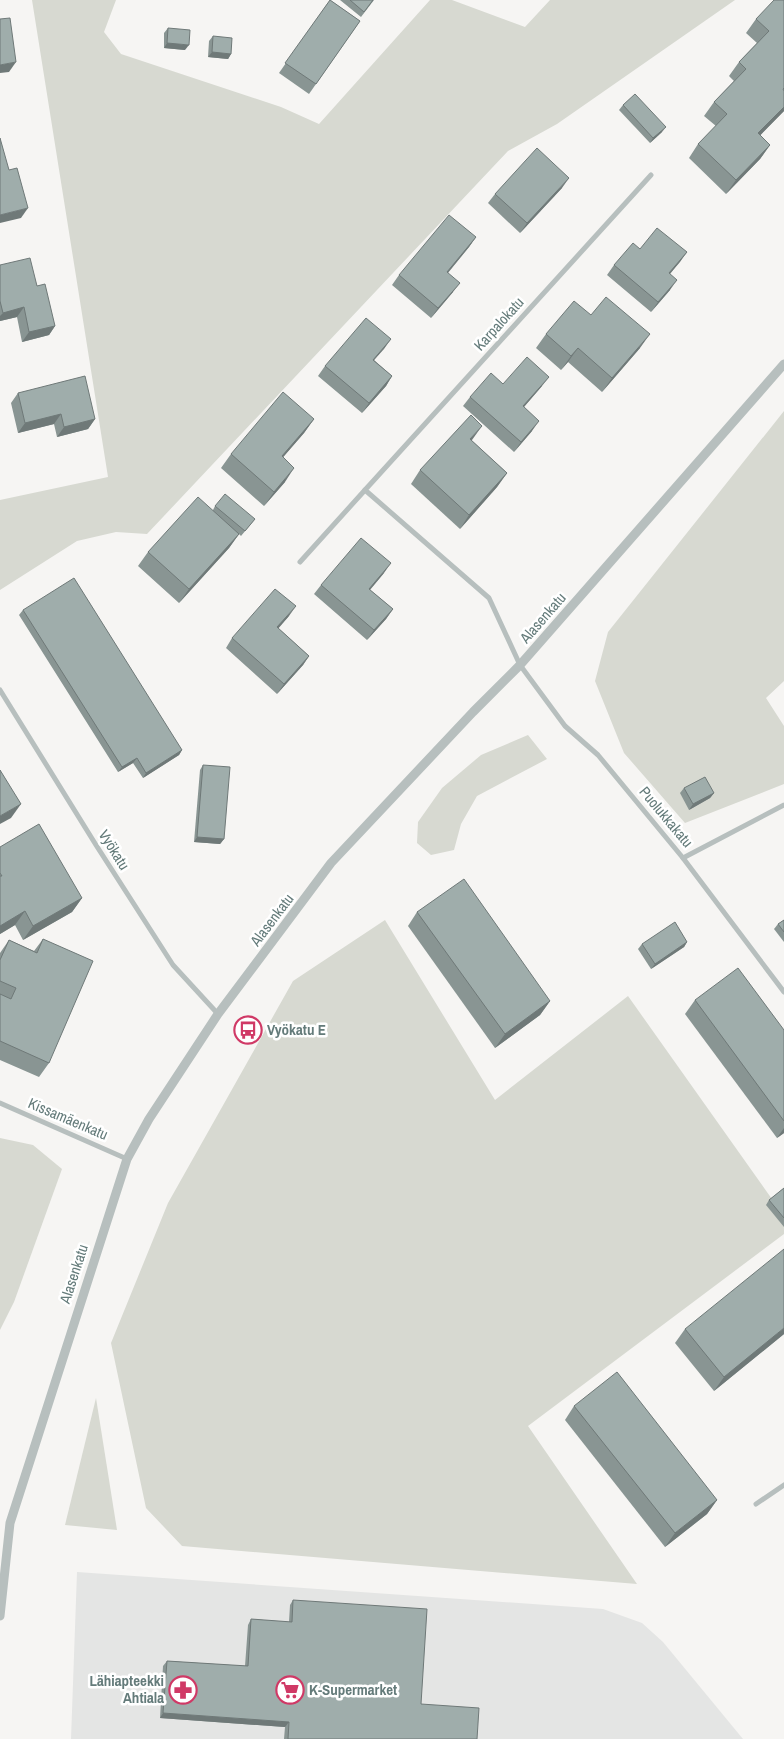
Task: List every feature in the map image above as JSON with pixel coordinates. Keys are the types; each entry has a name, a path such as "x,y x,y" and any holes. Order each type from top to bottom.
{"street":[{"name":"Karpalokatu","path":"300,562 651,175"},
{"name":"Alasenkatu","path":"0,1616 10,1522 127,1158 149,1119 218,1014 331,863 473,712 520,665 784,364"},
{"path":"365,490 490,598 520,665"},
{"name":"Puolukkakatu","path":"520,665 565,726 598,755 683,858 784,992"},
{"name":"Vyökatu","path":"0,690 173,965 218,1014"},
{"path":"683,858 784,805"},
{"name":"Kissamäenkatu","path":"0,1103 127,1158"},
{"path":"756,1504 784,1485"}],"shaded area":[{"path":"32,0 116,0 104,32 121,54 281,107 319,124 430,0 452,0 525,27 550,0 735,0 557,124 508,151 147,534 116,532 77,541 0,590 0,500 108,477"},
{"path":"784,411 784,681 766,698 784,726 784,784 685,823 624,753 595,681 608,632"},
{"path":"528,735 547,759 477,796 461,824 454,850 431,855 417,843 418,822 442,788 481,755"},
{"path":"385,920 495,1100 628,996 784,1216 784,1234 528,1426 637,1584 182,1546 146,1508 111,1343 168,1203 293,981"},
{"path":"0,1138 33,1145 62,1169 14,1302 0,1330"},
{"path":"96,1398 117,1530 65,1525"},
{"path":"77,1572 603,1609 642,1623 663,1642 743,1739 71,1739"}],"building":[{"path":"330,0 360,21 316,84 285,63"},
{"path":"350,0 373,0 364,12"},
{"path":"774,0 784,0 784,107 758,133 770,145 736,180 698,144 727,114 714,102 746,69 739,62 769,31 756,19"},
{"path":"10,18 16,62 0,65 0,19"},
{"path":"168,28 190,30 189,45 167,43"},
{"path":"213,36 232,38 231,54 212,52"},
{"path":"635,94 666,127 653,138 623,105"},
{"path":"0,138 9,170 17,168 28,208 0,215"},
{"path":"537,148 569,178 527,223 495,194"},
{"path":"449,215 476,237 447,272 460,283 438,308 399,275"},
{"path":"657,228 687,252 669,273 677,280 658,302 614,265 633,243 640,249"},
{"path":"30,258 37,286 45,284 55,326 29,332 24,307 3,313 0,301 0,265"},
{"path":"606,297 650,334 612,378 578,348 571,356 546,334 574,301 591,315"},
{"path":"366,318 391,339 373,360 392,376 369,403 325,366"},
{"path":"527,357 549,377 523,406 539,421 521,442 470,397 491,373 503,384"},
{"path":"85,376 95,419 64,427 61,414 25,423 18,393"},
{"path":"283,392 314,419 282,456 294,468 274,492 231,454"},
{"path":"471,415 482,426 470,439 507,473 469,515 420,470"},
{"path":"225,494 255,519 245,531 215,506"},
{"path":"198,497 239,534 189,589 148,552"},
{"path":"361,538 391,563 369,589 393,609 374,630 321,585"},
{"path":"74,578 182,750 146,773 137,758 122,767 23,610"},
{"path":"275,589 296,606 277,627 309,656 284,684 232,638"},
{"path":"203,765 230,767 224,839 197,837"},
{"path":"0,770 21,804 0,816"},
{"path":"705,777 714,793 693,804 684,788"},
{"path":"39,824 82,898 33,926 25,911 0,926 0,876 2,876 0,873 0,847"},
{"path":"464,879 550,1001 505,1034 417,912"},
{"path":"784,920 784,932 778,924"},
{"path":"675,922 687,942 655,964 642,944"},
{"path":"43,939 93,961 49,1063 0,1041 0,994 11,999 16,988 0,981 0,960 9,940 37,953"},
{"path":"738,968 784,1030 784,1121 695,1000"},
{"path":"784,1188 784,1218 769,1200"},
{"path":"784,1249 784,1328 724,1377 685,1329"},
{"path":"617,1372 717,1500 675,1533 574,1406"},
{"name":"K-Supermarket","path":"293,1600 427,1609 421,1704 479,1708 477,1739 288,1739 289,1722 163,1713 167,1661 248,1666 251,1619 292,1622"}],"place":[{"name":"Vyökatu E","path":"248,1030"},
{"name":"Lähiapteekki Ahtiala","path":"183,1690"},
{"name":"K-Supermarket","path":"290,1690"}]}
